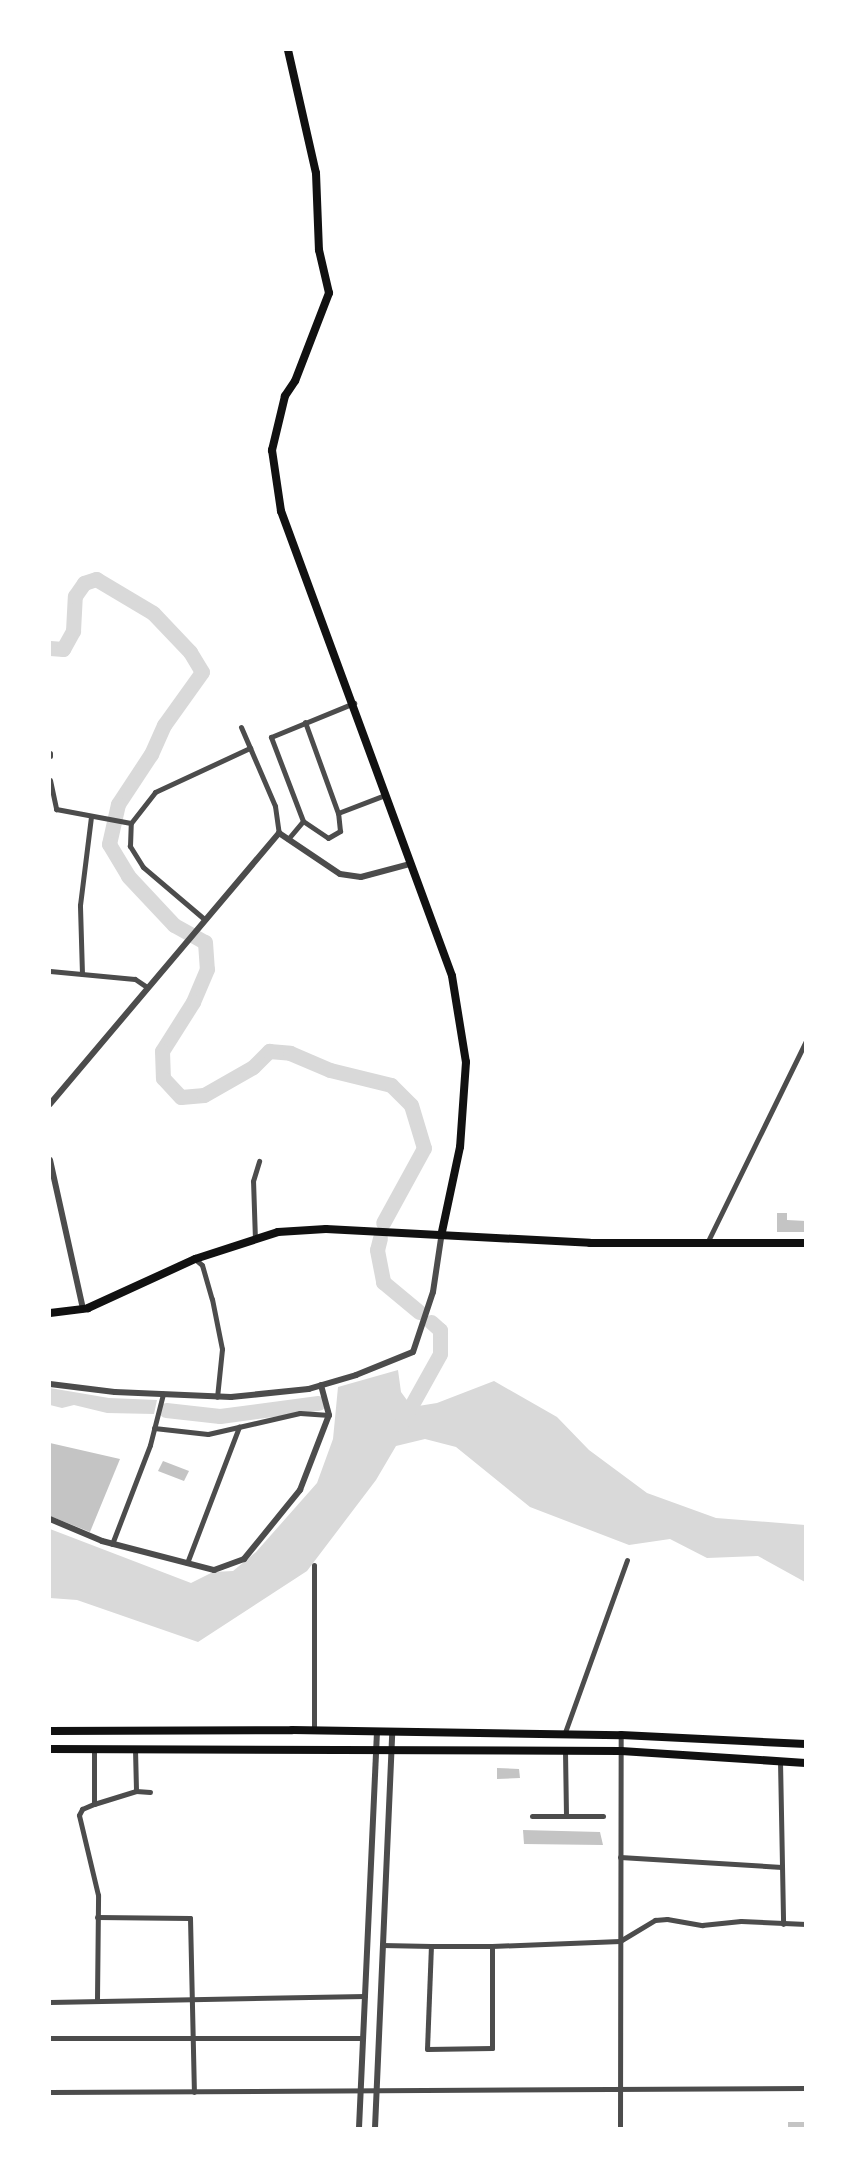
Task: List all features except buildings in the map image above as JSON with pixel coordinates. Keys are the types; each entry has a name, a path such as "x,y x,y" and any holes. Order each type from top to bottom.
{"main road":[{"path":"288,50 316,173 319,250 329,293 295,381 285,396 272,450 281,511 354,703 385,795 452,976 466,1062 460,1147 442,1232"},
{"path":"50,1313 83,1309 195,1258 278,1232 326,1228 442,1232 590,1243 806,1243"},
{"path":"50,1731 314,1731 621,1735 806,1744"},
{"path":"50,1749 621,1751 806,1763"}],"street":[{"path":"305,722 338,813 340,831 328,838 303,821 271,737 305,722 354,703"},
{"path":"241,727 274,806 279,833 340,874 361,877 410,864"},
{"path":"203,918 143,867 130,846 131,823 155,792 250,748"},
{"path":"50,780 56,809 131,823"},
{"path":"338,813 385,795"},
{"path":"82,974 80,905 91,817"},
{"path":"288,839 303,821"},
{"path":"50,1104 203,918 279,833"},
{"path":"50,971 135,979 147,987"},
{"path":"707,1243 806,1041"},
{"path":"50,1160 83,1309"},
{"path":"255,1240 253,1181 259,1161"},
{"path":"50,1384 217,1397 321,1385 413,1352 433,1292 442,1232"},
{"path":"195,1258 202,1265 209,1288 222,1349 217,1397"},
{"path":"50,1519 112,1544 214,1570 244,1559 300,1490 329,1415 321,1385"},
{"path":"112,1544 154,1428 163,1394"},
{"path":"154,1428 208,1434 300,1413 329,1415"},
{"path":"187,1563 239,1427"},
{"path":"564,1735 627,1560"},
{"path":"314,1565 314,1731"},
{"path":"375,2128 392,1732"},
{"path":"359,2128 377,1733"},
{"path":"620,2128 621,1735"},
{"path":"94,1749 94,1804"},
{"path":"135,1749 136,1791"},
{"path":"565,1751 566,1816"},
{"path":"780,1761 783,1924"},
{"path":"97,1999 98,1895 79,1815 82,1809 94,1804 136,1791 150,1792"},
{"path":"532,1816 603,1816"},
{"path":"620,1857 782,1867"},
{"path":"97,1917 190,1918 194,2092"},
{"path":"382,1945 492,1946 620,1941 655,1920 702,1925 741,1921 806,1924"},
{"path":"430,1946 427,2049 492,2048 492,1946"},
{"path":"50,2002 97,1999 192,2001 365,1996"},
{"path":"50,2038 363,2038"},
{"path":"50,2092 806,2088"}],"shaded area":[{"path":"398,1370 401,1392 412,1407 437,1403 494,1381 557,1417 589,1450 647,1493 716,1518 805,1525 805,1582 758,1556 707,1558 670,1539 629,1545 530,1507 456,1447 425,1439 396,1446 376,1480 307,1571 198,1642 77,1600 50,1598 50,1529 191,1583 213,1572 233,1571 256,1552 317,1483 333,1439 338,1387"},
{"path":"50,1388 109,1398 157,1400 154,1414 107,1413 74,1405 62,1408 50,1405"}],"waterway":[{"path":"50,648 63,649 73,631 75,596 84,583 96,579 153,613 190,652 202,672 164,725 151,754 118,804 109,844 128,876 174,925 205,942 207,969 193,1002 162,1051 163,1078 181,1097 204,1095 253,1067 269,1051 290,1053 330,1070 391,1085 411,1105 424,1148 383,1223"},
{"path":"380,1238 377,1250 383,1282 419,1312"},
{"path":"401,1424 440,1354 440,1330 431,1322"},
{"path":"166,1410 220,1416 318,1403"}]}
